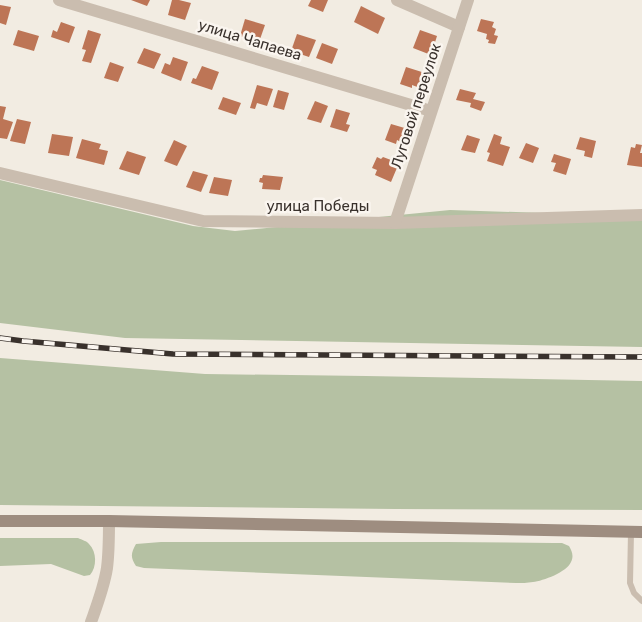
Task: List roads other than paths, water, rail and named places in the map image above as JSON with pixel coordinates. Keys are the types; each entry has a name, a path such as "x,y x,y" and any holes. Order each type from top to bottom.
{"street":[{"name":"улица Чапаева","path":"59,0 431,111"},
{"path":"397,0 459,27"},
{"name":"Луговой переулок","path":"395,223 468,0"},
{"name":"улица Победы","path":"0,173 203,222 395,223 642,215"},
{"path":"91,622 107,570 109,520"},
{"path":"0,521 109,520 636,532"}],"lane":[{"path":"636,532 630,582 634,593 642,601"}],"railway":[{"path":"0,338 173,354 642,357"}]}
